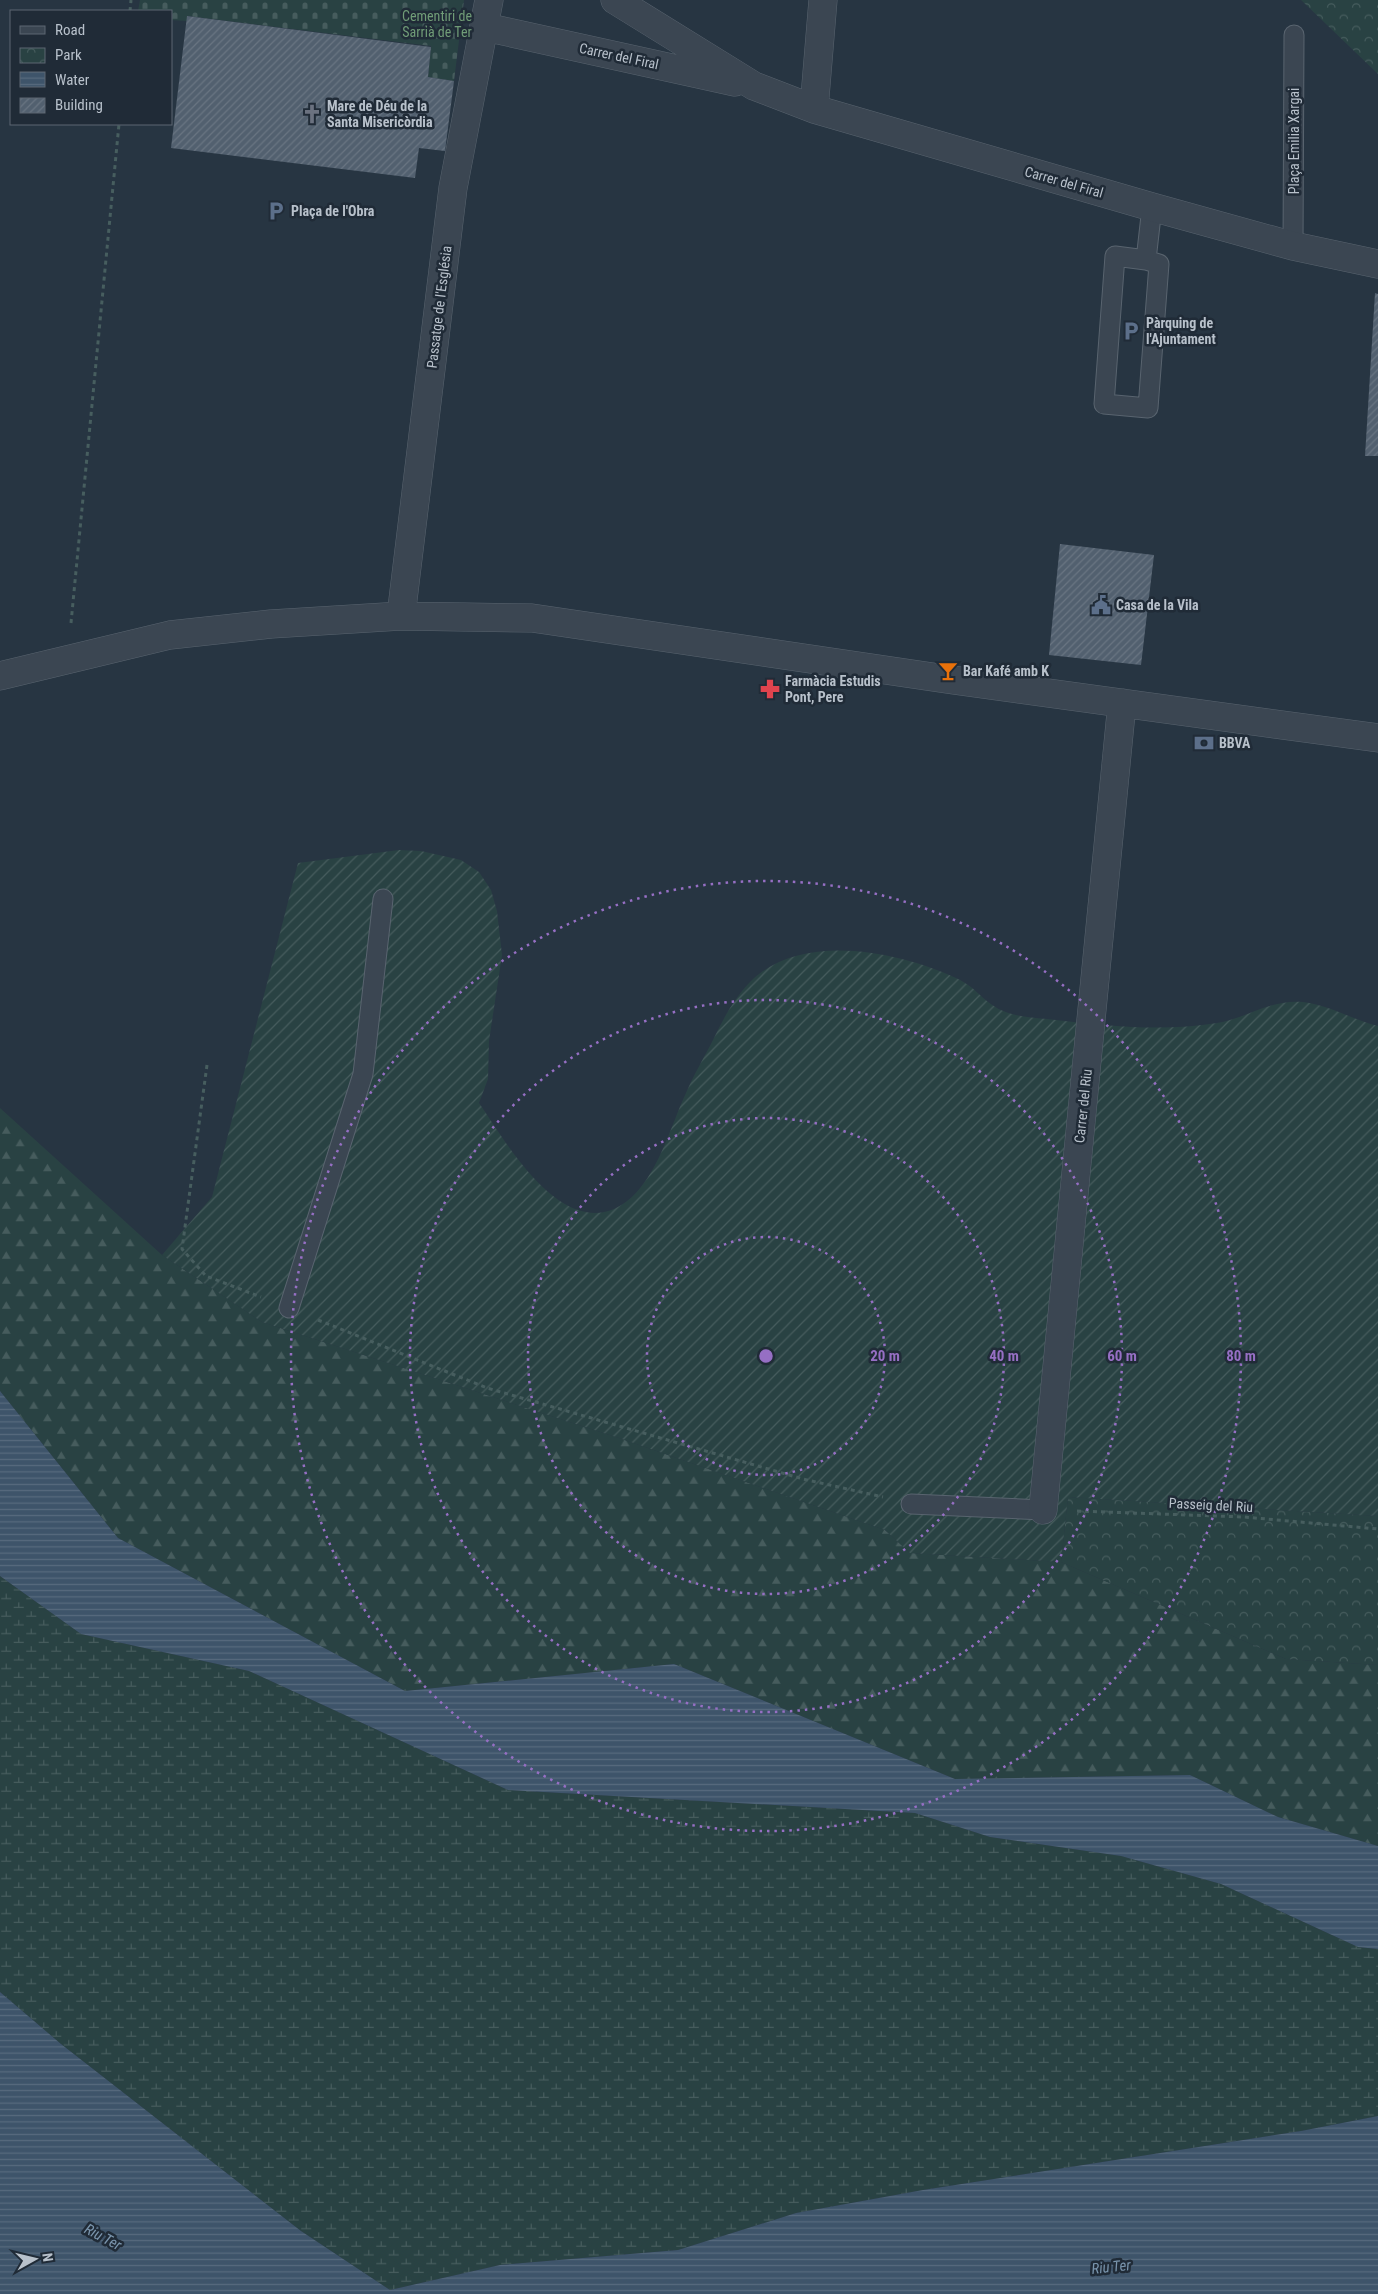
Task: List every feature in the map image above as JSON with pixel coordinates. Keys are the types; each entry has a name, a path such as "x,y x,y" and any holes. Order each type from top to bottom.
{"street":[{"name":"Passatge de l'Església","path":"402,616 453,188 489,0"},
{"name":"Carrer del Firal","path":"615,0 754,86"},
{"path":"814,108 823,0"},
{"name":"Carrer del Firal","path":"485,27 754,86 814,108 1152,208 1293,246 1378,264"},
{"path":"0,676 170,635 272,624 402,616 532,618 954,680 1378,738"},
{"name":"Carrer del Riu","path":"1043,1510 1122,702"}],"lane":[{"name":"Plaça Emilia Xargai","path":"1293,246 1294,36"},
{"path":"1146,260 1152,208"},
{"path":"1115,256 1146,260 1159,264 1148,408 1104,404 1115,256"},
{"path":"289,1308 363,1074 383,899"},
{"path":"911,1504 1043,1510"}],"path":[{"path":"67,660 119,125"},
{"path":"207,1065 182,1249 206,1276 487,1388 803,1479 911,1504"},
{"name":"Passeig del Riu","path":"1043,1510 1244,1517 1378,1530"}],"green space":[{"name":"Cementiri de Sarrià de Ter","path":"140,0 464,0 454,81 428,77 431,46 188,16 187,21 172,20 172,10 138,10"},
{"path":"1301,0 1378,0 1378,74"},
{"path":"399,850 421,851 461,860 479,872 491,890 497,911 502,955 489,1041 488,1079 479,1103 503,1139 534,1179 553,1196 572,1208 593,1213 614,1209 628,1201 640,1189 659,1158 692,1079 734,1002 750,982 771,966 795,956 822,951 850,951 879,954 906,960 933,968 964,982 988,1002 1003,1011 1028,1017 1116,1026 1157,1028 1197,1026 1228,1021 1280,1003 1303,1002 1322,1006 1378,1026 1378,1516 1068,1497 1061,1562 910,1553 885,1530 622,1439 262,1322 162,1255 212,1197 298,863"},
{"path":"0,1108 162,1255 262,1322 622,1439 885,1530 910,1553 1061,1562 1286,1659 1378,1665 1378,1846 1278,1817 1190,1775 955,1779 674,1664 405,1691 118,1538 0,1391"},
{"path":"1068,1497 1378,1516 1378,1665 1286,1659 1061,1562"},
{"path":"0,1576 81,1634 249,1671 508,1790 915,1813 990,1837 1121,1856 1221,1884 1358,1947 1378,1949 1378,2116 1301,2131 923,2190 796,2213 678,2250 500,2265 390,2290 301,2231 61,2044 0,1992"}],"water":[{"path":"0,1391 118,1538 405,1691 674,1664 955,1779 1190,1775 1278,1817 1378,1846 1378,1949 1358,1947 1221,1884 1121,1856 990,1837 915,1813 508,1790 249,1671 81,1634 0,1576"},
{"name":"Riu Ter","path":"0,1992 61,2044 301,2231 390,2290 500,2265 678,2250 796,2213 923,2190 1301,2131 1378,2116 1378,2294 0,2294"}],"building":[{"name":"Mare de Déu de la Santa Misericòrdia","path":"187,16 431,47 428,77 454,81 445,151 419,148 415,178 171,148"},
{"path":"1375,293 1378,294 1378,456 1365,456"},
{"name":"Casa de la Vila","path":"1060,544 1154,555 1141,665 1049,655"}],"place":[{"name":"Mare de Déu de la Santa Misericòrdia","path":"312,114"},
{"name":"Plaça de l'Obra","path":"276,211"},
{"name":"Pàrquing de l'Ajuntament","path":"1131,331"},
{"name":"Casa de la Vila","path":"1101,605"},
{"name":"Bar Kafé amb K","path":"948,671"},
{"name":"Farmàcia Estudis Pont, Pere","path":"770,689"},
{"name":"BBVA","path":"1204,743"}]}
